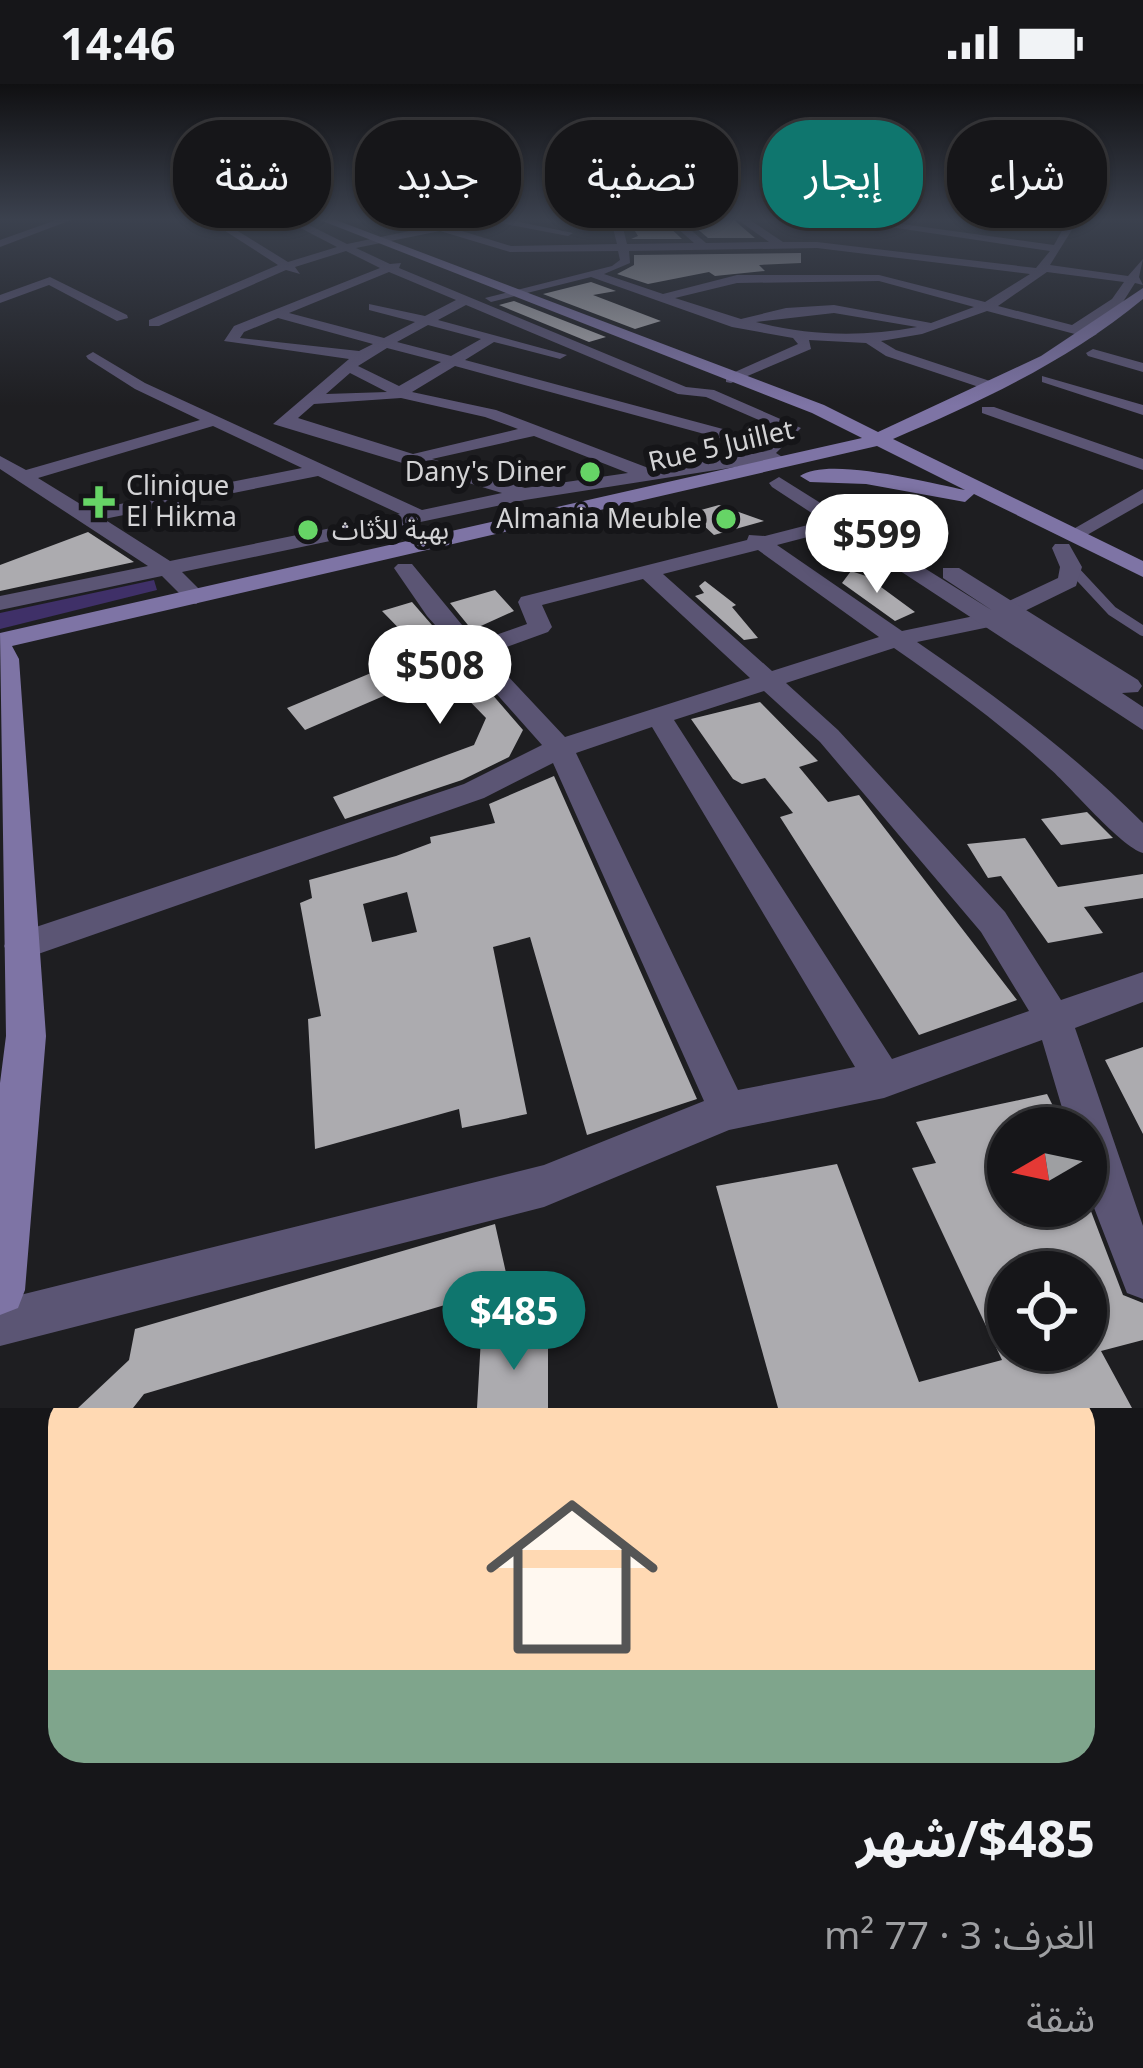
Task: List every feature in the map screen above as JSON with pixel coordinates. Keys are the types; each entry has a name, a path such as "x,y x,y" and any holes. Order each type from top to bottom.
{"main road":[{"path":"487,282 885,446 1143,591"},
{"name":"Rue 5 Juillet","path":"2,652 196,597 885,446 988,410 1047,379 1140,284"},
{"name":"Rue 5 Juillet","path":"885,446 1086,339 1132,329"},
{"path":"731,379 885,446 965,496 1069,550 1143,570"},
{"path":"767,398 802,432 788,466 965,496"},
{"name":"Rue 5 Juillet","path":"2,652 405,568 788,466"},
{"path":"0,1290 26,1036 21,946 9,895 2,652"}],"street":[{"path":"0,299 48,282"},
{"path":"52,282 122,318"},
{"path":"154,323 250,282"},
{"path":"312,282 329,292"},
{"path":"353,282 239,329 232,337 235,344 354,361 402,394"},
{"path":"410,290 429,282 564,348 686,392 709,393 791,426 788,466 839,523 1143,696"},
{"path":"287,423 354,361 420,321 471,301 558,282"},
{"path":"616,282 737,323 800,338 871,340 936,328 1021,291 1031,282"},
{"path":"665,298 726,282"},
{"path":"895,282 1086,339 1143,368"},
{"path":"904,284 908,282"},
{"path":"327,327 392,298"},
{"path":"206,301 239,329"},
{"path":"373,307 492,338 564,348"},
{"path":"737,323 784,309 859,308 936,328"},
{"path":"278,314 547,386 788,466 1143,719"},
{"path":"402,394 492,338"},
{"path":"731,379 806,346 800,338"},
{"path":"871,340 891,353 991,386"},
{"path":"533,427 564,348"},
{"path":"93,356 420,516"},
{"path":"490,413 514,377"},
{"path":"1047,379 1143,410"},
{"path":"314,399 402,394 490,413 645,472"},
{"path":"238,430 427,400"},
{"path":"988,410 1143,465"},
{"path":"24,476 217,420"},
{"path":"287,423 525,494"},
{"path":"411,459 533,427"},
{"path":"0,461 166,568 196,597"},
{"path":"0,603 645,472 788,466"},
{"path":"90,516 324,469"},
{"path":"21,946 474,791 560,748 897,639 997,615 1067,581 1069,550 1143,495"},
{"path":"472,651 540,627 530,602 757,539 839,523"},
{"path":"757,539 1071,770 1143,842"},
{"path":"405,568 560,748 728,1111"},
{"path":"645,570 772,679 993,922 1054,1023 1128,1206 1143,1277"},
{"path":"660,718 884,1080"},
{"path":"0,1323 544,1186 728,1111 884,1080 1054,1023 1143,987"}],"lane":[{"path":"1069,550 1112,611 1143,631"}],"shaded area":[{"path":"154,580 157,590 0,629 0,613"}],"building":[{"path":"591,282 616,291 593,295 661,321 635,329 543,294"},
{"path":"514,301 606,337 589,342 499,305"},
{"name":"Almania Meuble","path":"719,505 764,521 714,535 690,513"},
{"path":"88,532 134,562 0,591 0,565"},
{"path":"851,571 866,576 915,612 895,621 842,583"},
{"path":"705,581 736,605 732,607 758,638 744,640 695,596 704,593 699,586"},
{"path":"495,590 514,611 472,630 450,603"},
{"path":"412,602 523,730 509,757 462,780 345,819 333,797 474,745 486,718 382,611"},
{"path":"383,668 402,688 305,730 287,708"},
{"path":"760,702 818,761 799,767 828,802 859,795 1017,1000 919,1035 780,817 793,813 765,778 742,784 733,779 691,719"},
{"path":"554,776 697,1099 587,1135 530,937 493,947 527,1114 462,1128 459,1109 315,1149 308,1019 321,1016 300,903 312,898 309,880 396,856 431,843 430,837 495,823 489,804","holes":["407,892 417,932 372,942 363,904"]},
{"path":"1087,812 1113,838 1061,845 1041,819"},
{"path":"1025,838 1058,887 1143,874 1143,898 1084,907 1103,933 1048,943 1001,876 988,878 967,844"},
{"path":"1143,1047 1143,1134 1105,1060"},
{"path":"1047,1094 1054,1107 987,1107 987,1227 1097,1227 1106,1251 987,1251 987,1328 912,1168 936,1163 916,1122"},
{"path":"837,1164 919,1382 987,1364 987,1371 1107,1371 1107,1362 1132,1408 778,1408 716,1186"},
{"path":"495,1224 509,1286 144,1394 133,1408 78,1408 129,1360 135,1329"},
{"path":"1107,1253 1123,1295 1143,1303 1143,1340 1107,1349"},
{"path":"548,1337 548,1408 477,1408 481,1338"}],"place":[{"name":"Dany's Diner","path":"590,472"},
{"name":"Clinique El Hikma","path":"99,502"},
{"name":"Almania Meuble","path":"726,519"},
{"name":"بهية للأثاث","path":"308,530"}]}
